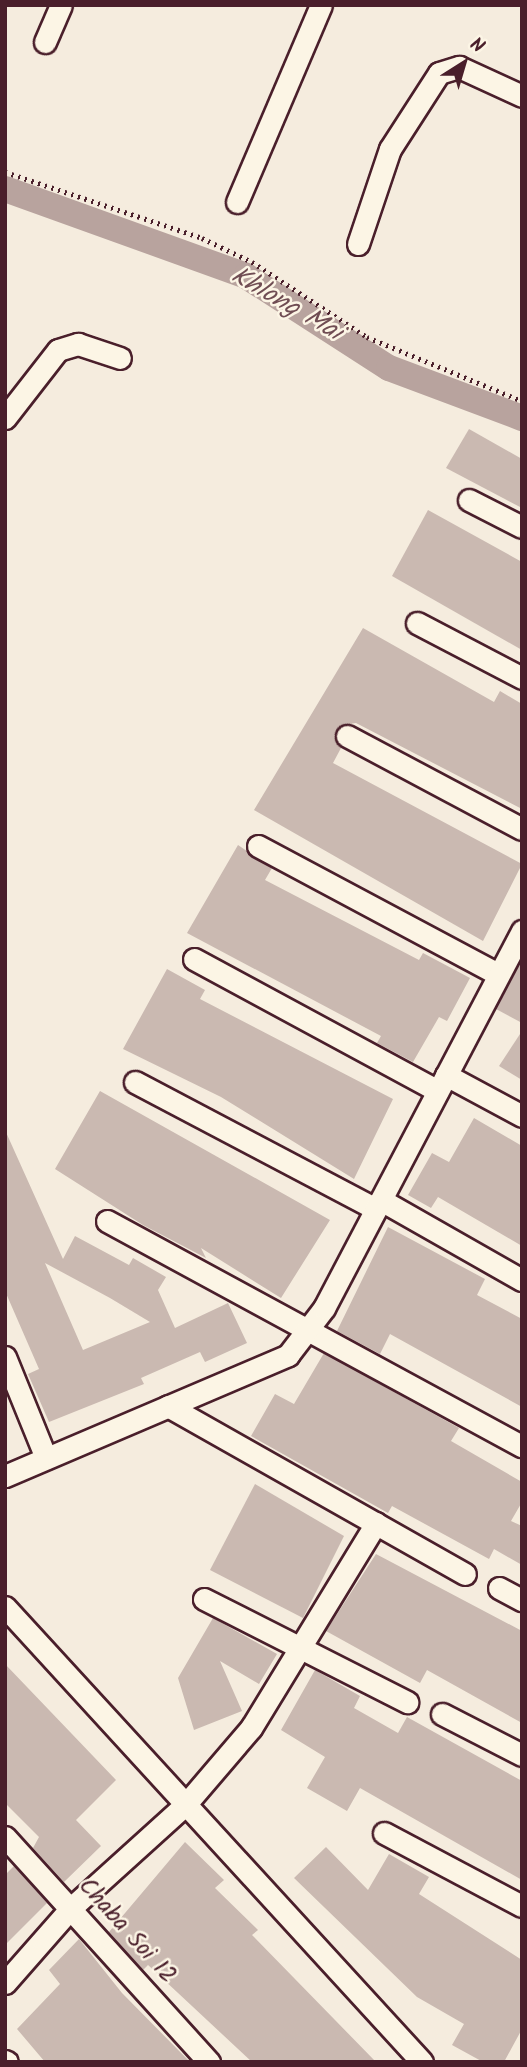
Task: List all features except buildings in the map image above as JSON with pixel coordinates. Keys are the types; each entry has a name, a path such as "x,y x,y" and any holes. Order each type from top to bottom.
{"street":[{"path":"45,42 61,5"},
{"path":"237,202 321,5"},
{"path":"358,244 390,149 439,73 459,66 522,96"},
{"path":"5,418 58,351 78,344 120,358"},
{"path":"470,500 522,527"},
{"path":"417,622 522,678"},
{"path":"347,736 522,829"},
{"path":"258,846 498,974"},
{"path":"5,1476 268,1366 308,1333 498,974 519,945"},
{"path":"194,959 442,1083 522,1116"},
{"path":"135,1082 522,1280"},
{"path":"107,1221 308,1333 522,1446"},
{"path":"5,1357 46,1458"},
{"path":"168,1406 465,1574"},
{"path":"5,1983 71,1908 186,1804 251,1728 304,1646 376,1523"},
{"path":"499,1588 522,1600"},
{"path":"204,1599 304,1646 407,1702"},
{"path":"5,1607 422,2062"},
{"path":"442,1714 522,1755"},
{"path":"383,1833 522,1906"},
{"name":"Chaba Soi 12","path":"5,1837 209,2062"}],"path":[{"path":"5,172 202,238 252,262 367,337 522,401"}],"waterway":[{"name":"Khlong Mai","path":"5,189 246,276 389,368 522,418"}]}
